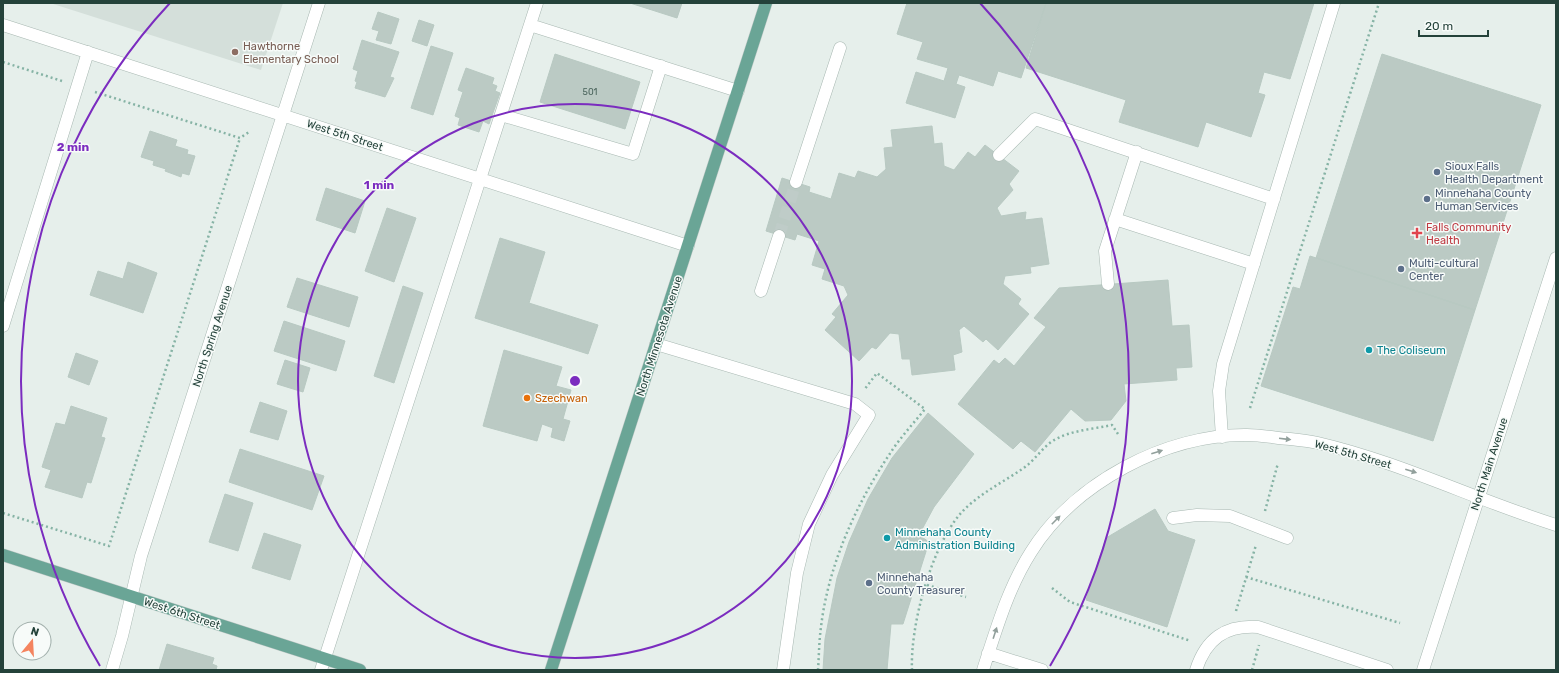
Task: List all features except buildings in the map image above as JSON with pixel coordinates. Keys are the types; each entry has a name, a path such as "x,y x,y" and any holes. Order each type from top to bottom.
{"main road":[{"name":"North Minnesota Avenue","path":"551,670 766,3"},
{"name":"West 6th Street","path":"3,554 132,597 323,664 360,670"}],"street":[{"name":"North Spring Avenue","path":"112,670 132,597 141,556 319,3"},
{"path":"323,664 537,3"},
{"path":"1222,437 1219,391 1222,364 1334,3"},
{"name":"West 5th Street","path":"3,24 688,246"},
{"path":"530,25 738,90"},
{"path":"796,182 840,48"},
{"path":"3,326 88,52"},
{"path":"501,115 633,154 661,66"},
{"path":"999,155 1035,119 1274,198"},
{"path":"1108,284 1105,251 1137,152"},
{"path":"1115,219 1254,264"},
{"path":"761,291 779,236"},
{"name":"North Main Avenue","path":"1423,670 1556,258"},
{"path":"656,344 855,404 870,415 832,476 809,524 797,573 783,670"},
{"name":"West 5th Street","path":"983,670 1016,579 1031,551 1051,525 1069,507 1094,487 1122,469 1150,454 1181,445 1222,437 1248,435 1317,443 1418,473 1478,498 1556,525"},
{"path":"1173,518 1197,515 1230,516 1287,538"},
{"path":"1196,670 1212,640 1226,631 1243,626 1266,630 1387,670"},
{"path":"988,654 1042,670"}],"path":[{"path":"1250,408 1379,3"},
{"path":"3,62 240,138"},
{"path":"3,513 108,546 240,138 249,132"},
{"path":"818,670 821,627 830,583 844,539 869,488 889,454 925,409 877,373 855,404"},
{"path":"912,670 911,653 914,629 927,585 940,545 951,526 962,512 983,495 1026,466 1055,440 1064,435 1112,425 1118,434"},
{"path":"1246,577 1400,623"},
{"path":"927,585 966,597"},
{"path":"1052,588 1070,602 1208,646"},
{"path":"1252,670 1266,630"}],"shaded area":[{"name":"Hawthorne Elementary School","path":"50,3 283,3 261,70"}],"tunnel":[{"path":"779,236 796,182"}],"place":[{"name":"Hawthorne Elementary School","path":"235,52"},
{"name":"Sioux Falls Health Department","path":"1437,172"},
{"name":"Minnehaha County Human Services","path":"1427,199"},
{"name":"Falls Community Health","path":"1417,233"},
{"name":"Multi-cultural Center","path":"1401,269"},
{"name":"The Coliseum","path":"1369,350"},
{"name":"Szechwan","path":"527,398"},
{"name":"Minnehaha County Administration Building","path":"887,538"},
{"name":"Minnehaha County Treasurer","path":"869,583"}]}
